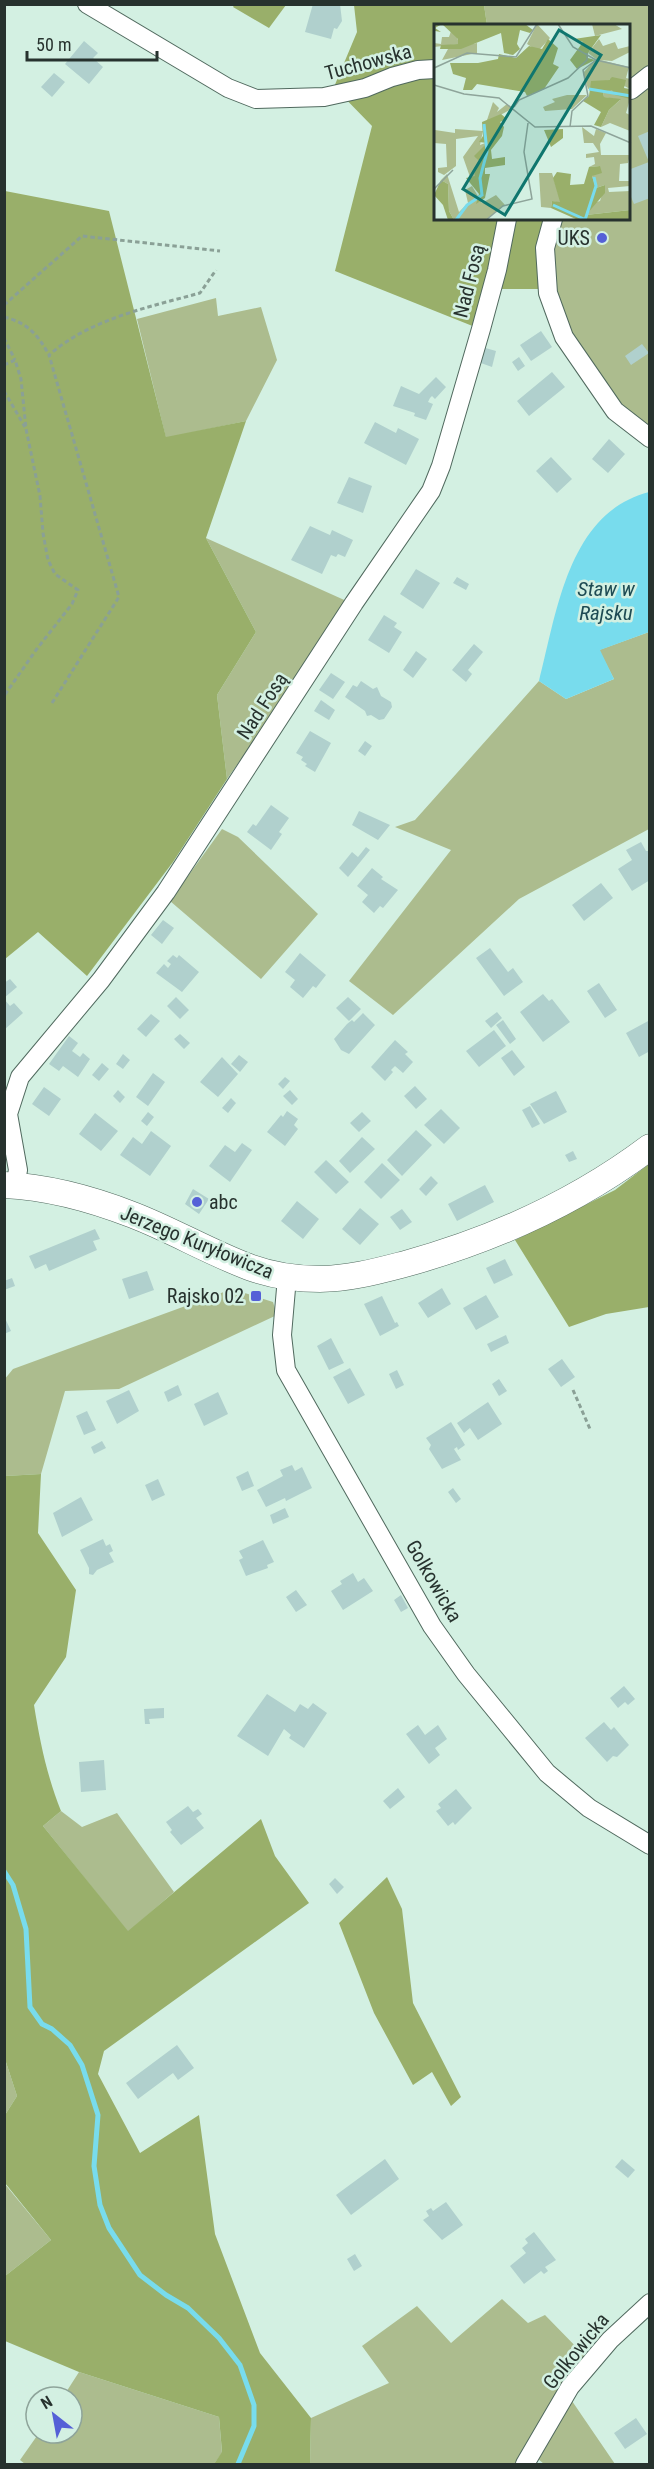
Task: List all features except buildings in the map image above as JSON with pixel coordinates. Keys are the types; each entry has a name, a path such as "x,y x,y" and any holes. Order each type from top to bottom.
{"street":[{"name":"Tuchowska","path":"87,4 228,88 256,99 324,97 365,88 418,70 434,69"},
{"path":"630,90 650,75"},
{"name":"Nad Fosą","path":"10,1185 18,1170 8,1114 20,1077 101,980 166,892 354,603 431,491 441,466 481,329 497,270 507,220"},
{"path":"553,220 545,248 548,293 564,337 615,411 650,438"},
{"name":"Jerzego Kuryłowicza","path":"10,1185 57,1192 108,1206 250,1267 287,1277 321,1279 355,1276 438,1255 541,1214 604,1178 650,1147"},
{"name":"Golkowicka","path":"287,1277 282,1335 286,1370 432,1626 466,1674 547,1773 589,1808 650,1845"},
{"name":"Golkowicka","path":"525,2464 570,2387 610,2340 650,2303"}],"path":[{"path":"4,305 82,236 219,251"},
{"path":"49,355 62,344 127,312 200,293 216,270"},
{"path":"4,317 25,324 39,337 49,355 118,597 52,703"},
{"path":"4,338 21,379 26,429 40,496 48,560 55,574 78,590 72,604 4,696"},
{"path":"4,365 15,360"},
{"path":"4,391 26,429"},
{"path":"573,1390 590,1429"}],"green space":[{"path":"235,4 286,5 269,28 233,7"},
{"path":"354,5 484,5 487,24 434,24 434,220 501,220 475,327 335,271 372,126 334,87 357,32"},
{"path":"484,5 649,5 649,66 630,79 630,24 487,24"},
{"name":"UKS","path":"649,81 649,430 619,408 569,333 555,292 551,256 559,220 630,220 630,96"},
{"path":"5,191 109,211 166,437 246,421 206,538 256,632 217,695 227,779 173,862 87,976 38,932 5,959"},
{"path":"511,220 546,220 538,289 495,289"},
{"path":"216,298 218,316 261,307 277,360 246,421 166,438 137,319"},
{"path":"206,538 351,603 227,779 217,695 256,632"},
{"path":"649,632 649,829 519,899 393,1015 349,981 451,850 395,827 415,820 539,681 566,699 614,679 599,650"},
{"path":"222,829 238,837 318,914 261,979 170,901"},
{"path":"649,1164 649,1307 606,1314 569,1327 515,1240 615,1190"},
{"path":"232,1289 273,1302 277,1315 119,1389 65,1391 41,1474 5,1476 4,1380 13,1369"},
{"path":"41,1474 38,1533 76,1590 66,1657 34,1705 44,1759 61,1811 43,1826 128,1931 261,1819 275,1856 309,1903 104,2051 98,2074 140,2153 199,2115 215,2234 260,2353 311,2418 310,2464 214,2464 222,2452 219,2417 79,2372 5,2341 5,2276 51,2240 5,2183 5,2115 17,2096 4,2056 5,1476"},
{"path":"61,1811 82,1827 117,1813 174,1892 128,1932 43,1826"},
{"path":"387,1877 402,1909 413,2003 461,2097 451,2106 432,2072 413,2085 374,2013 339,1923"},
{"path":"4,2056 17,2096 5,2115 4,2115"},
{"path":"4,2183 51,2240 5,2276 4,2276"},
{"path":"502,2299 528,2323 545,2315 585,2356 555,2395 517,2464 310,2464 311,2418 389,2383 362,2346 417,2306 451,2343"},
{"path":"79,2372 219,2417 222,2453 214,2464 25,2464 20,2460 31,2445 84,2445 84,2385 71,2385"},
{"path":"572,2401 615,2464 544,2464 537,2458"}],"water":[{"name":"Staw w Rajsku","path":"649,492 649,632 600,650 614,679 566,699 539,681 552,625 570,568 583,543 600,521 622,503"}],"waterway":[{"path":"4,1871 13,1885 26,1929 30,2007 42,2024 52,2029 70,2045 82,2065 98,2115 94,2166 100,2205 109,2228 140,2275 188,2308 219,2338 240,2365 254,2405 254,2426 238,2464"}],"place":[{"name":"UKS","path":"602,238"},
{"name":"abc","path":"197,1202"},
{"name":"Rajsko 02","path":"256,1296"}]}
